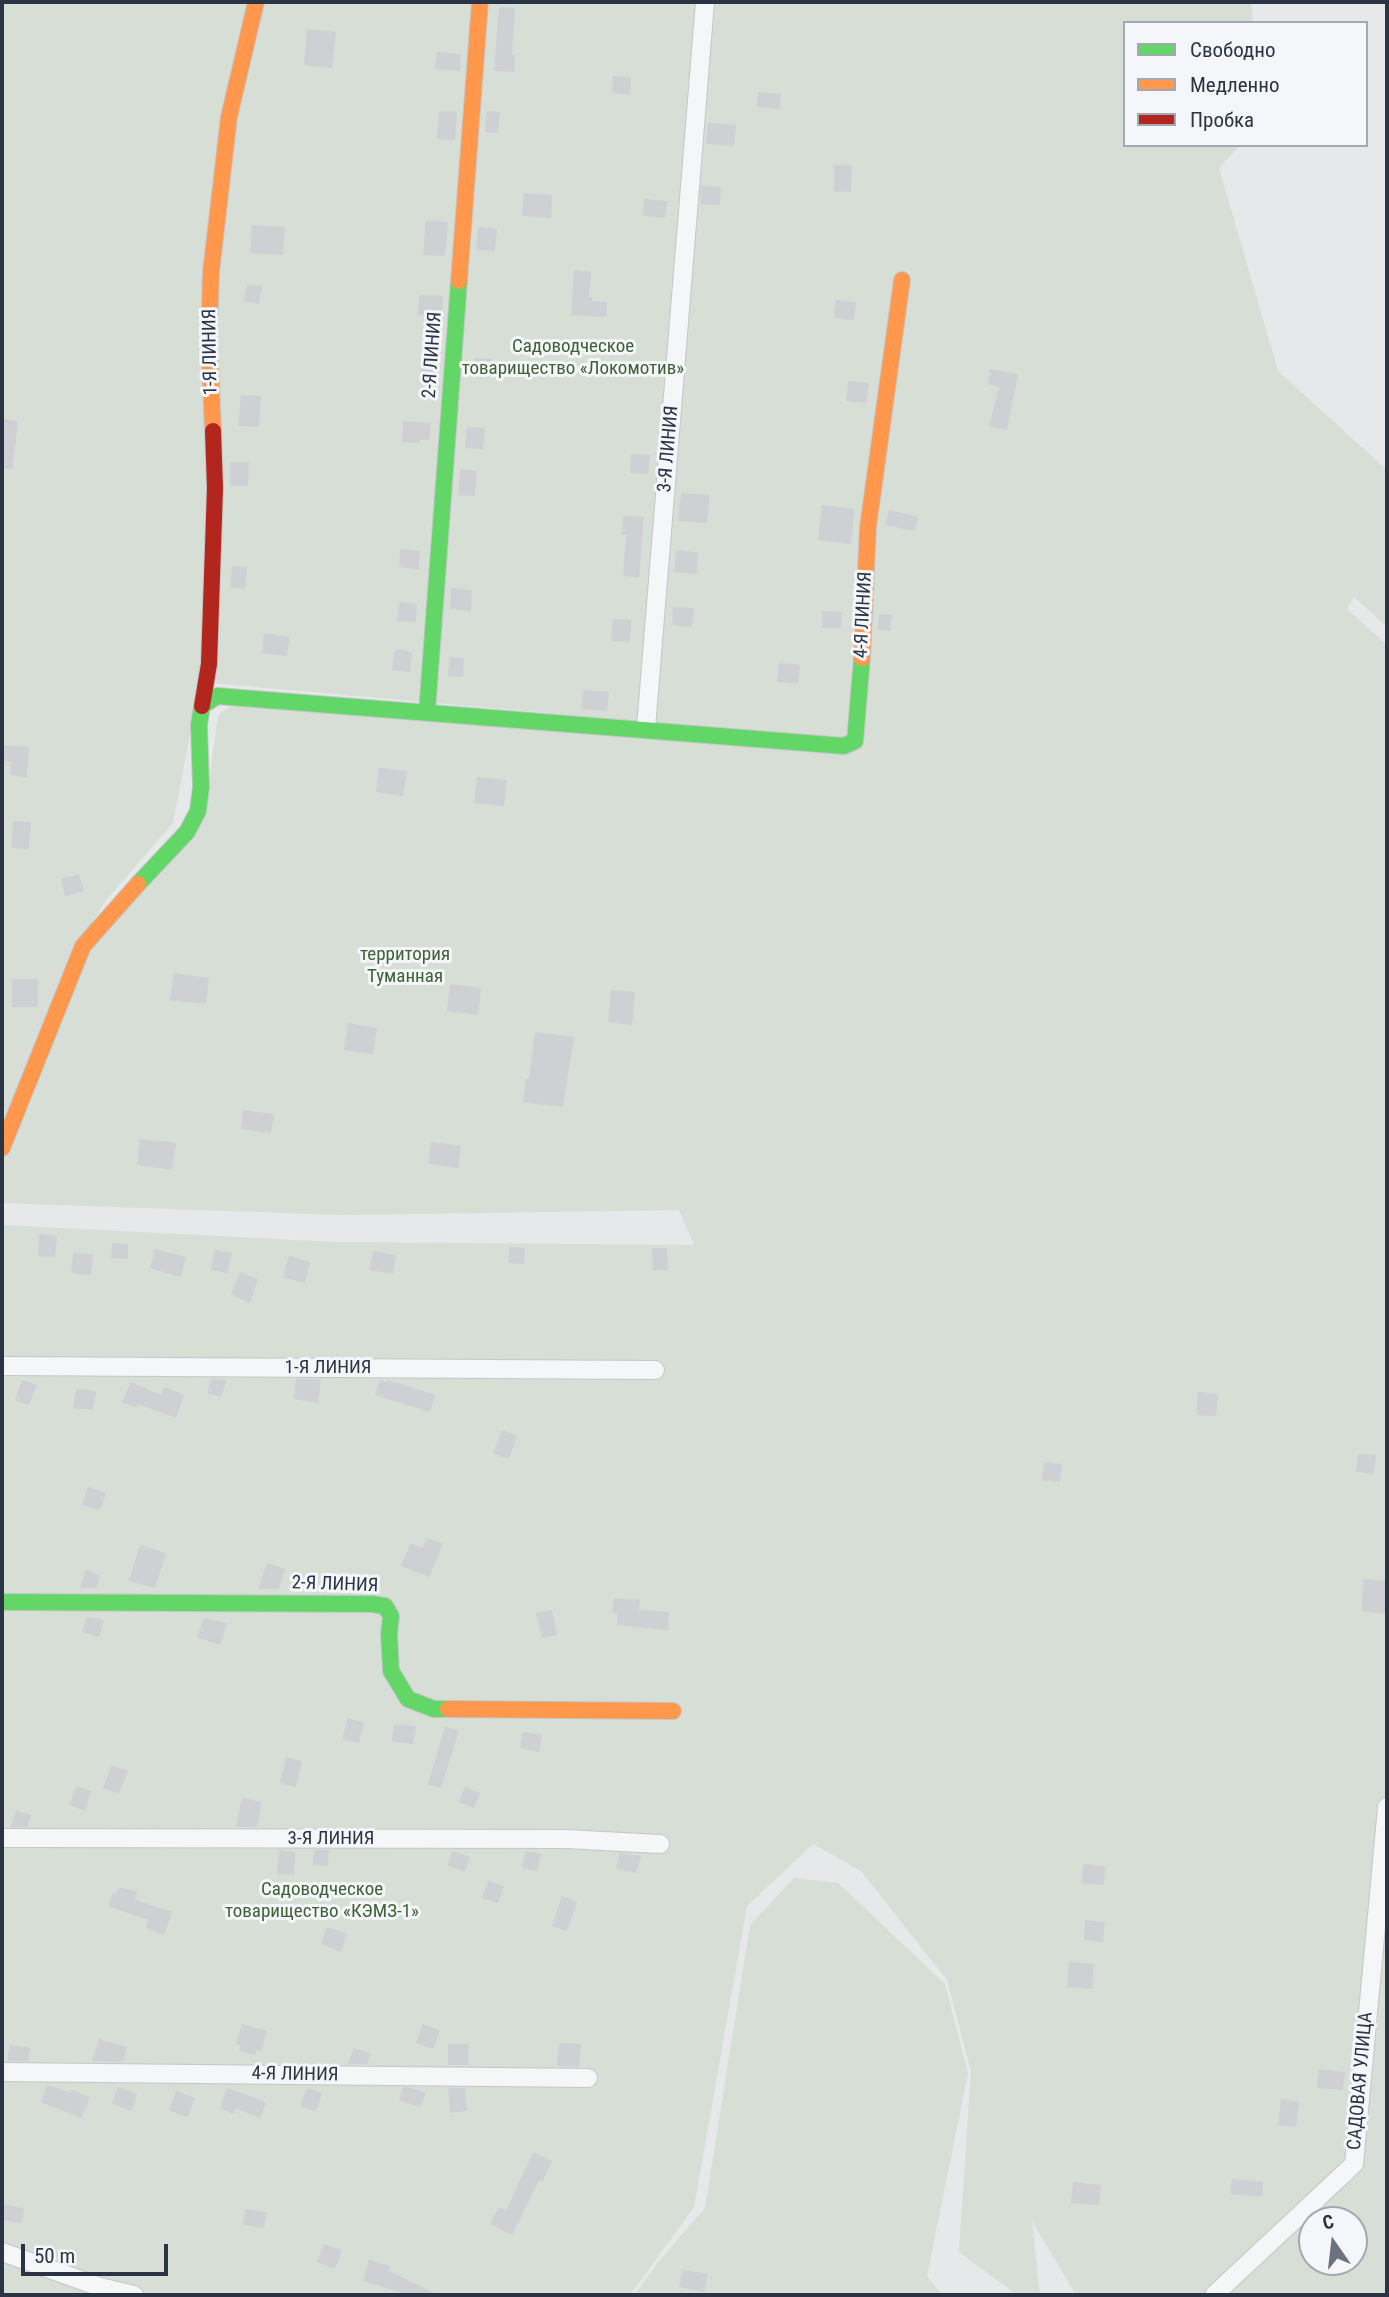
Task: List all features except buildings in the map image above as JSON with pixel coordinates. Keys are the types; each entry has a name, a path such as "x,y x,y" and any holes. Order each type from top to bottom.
{"street":[{"name":"1-Я ЛИНИЯ","path":"2,1148 83,946 102,922 187,832 198,811 201,787 199,725 209,664 215,488 209,338 211,272 229,117 256,2"},
{"name":"2-Я ЛИНИЯ","path":"427,712 480,2"},
{"name":"3-Я ЛИНИЯ","path":"646,728 705,2"},
{"name":"4-Я ЛИНИЯ","path":"646,728 844,746 856,741 868,527 902,280"},
{"path":"202,706 217,696 239,696 646,728"},
{"name":"1-Я ЛИНИЯ","path":"2,1366 655,1370"},
{"name":"2-Я ЛИНИЯ","path":"2,1602 386,1606 391,1616 390,1671 408,1699 434,1709 673,1711"},
{"name":"САДОВАЯ УЛИЦА","path":"1214,2295 1354,2164 1387,1807"},
{"name":"3-Я ЛИНИЯ","path":"2,1838 566,1839 660,1844"},
{"name":"4-Я ЛИНИЯ","path":"2,2072 588,2078"},
{"path":"2,2252 100,2287 134,2295"}],"green space":[{"path":"2,2 1249,2 1252,6 1253,21 1123,21 1123,147 1238,147 1219,168 1278,371 1387,470 1387,627 1354,597 1347,609 1387,645 1387,2295 1076,2295 1032,2221 1040,2295 1017,2295 959,2252 971,2072 947,1980 861,1871 813,1844 747,1906 694,2207 630,2295 152,2295 113,2287 2,2247 2,1225 334,1242 694,1245 679,1210 344,1215 2,1203 2,1159 82,958 204,819 218,715 232,705 840,739 200,682 173,823 106,900 71,959 2,1136"},
{"path":"794,1878 838,1883 945,1984 968,2073 927,2276 942,2295 634,2295 705,2208 750,1925"},
{"path":"2,2260 103,2295 2,2295"}],"traffic: fast":[{"path":"427,712 459,281"},
{"path":"138,884 187,832 198,811 201,787 199,725 202,706 217,696 844,746 855,741 862,658"},
{"path":"2,1602 385,1606 391,1616 391,1671 408,1699 434,1709 448,1709"}],"traffic: slow":[{"path":"213,431 209,337 211,272 229,117 256,2"},
{"path":"459,281 480,2"},
{"path":"862,658 868,527 902,280"},
{"path":"2,1148 83,946 138,884"},
{"path":"448,1709 673,1711"}],"traffic: jam":[{"path":"202,706 209,664 215,488 213,431"}],"park label":[{"name":"Садоводческое товарищество «Локомотив»","path":"573,358"},
{"name":"территория Туманная","path":"405,966"},
{"name":"Садоводческое товарищество «КЭМЗ-1»","path":"322,1901"}]}
